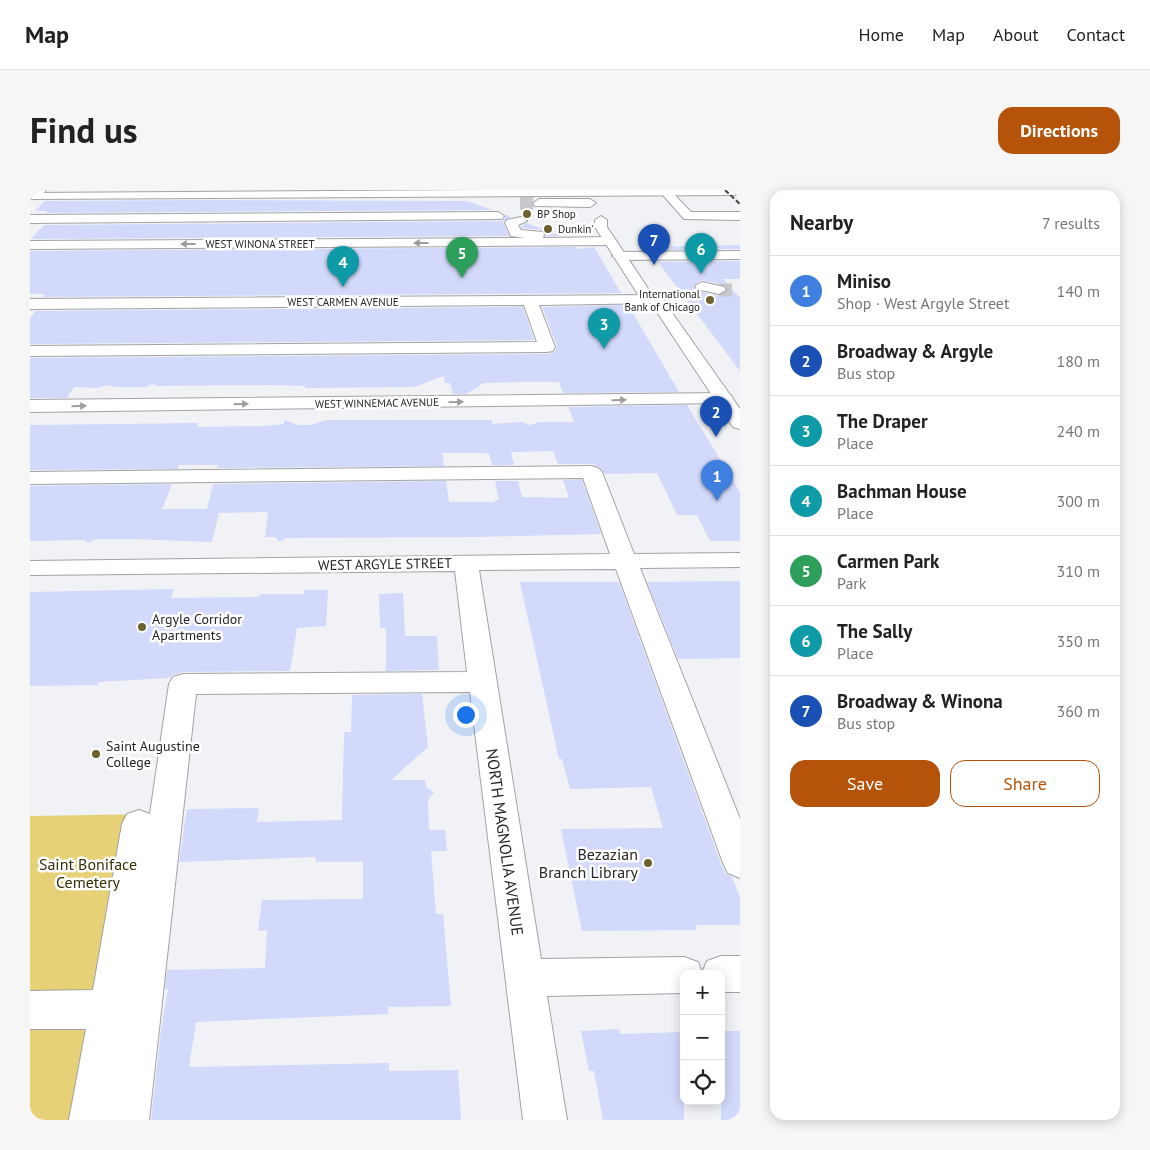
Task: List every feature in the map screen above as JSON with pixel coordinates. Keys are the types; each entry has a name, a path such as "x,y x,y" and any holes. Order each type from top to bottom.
{"street":[{"path":"35,194 497,192 544,203 586,195 740,192"},
{"path":"497,192 511,203 520,203"},
{"path":"497,192 498,216 508,242"},
{"path":"674,192 688,216 740,216"},
{"path":"720,192 740,211"},
{"path":"586,195 603,227 626,256"},
{"path":"544,203 552,214 613,228 644,293 656,300 740,423"},
{"path":"30,219 498,216"},
{"path":"521,221 511,223 516,232 525,235 573,234 603,227"},
{"name":"WEST WINONA STREET","path":"30,245 508,242 603,227"},
{"path":"626,256 740,255"},
{"path":"702,286 720,290"},
{"path":"30,351 547,347 530,300"},
{"name":"WEST CARMEN AVENUE","path":"30,304 656,300"},
{"name":"WEST WINNEMAC AVENUE","path":"30,406 724,399"},
{"path":"30,478 591,472 740,862"},
{"name":"WEST ARGYLE STREET","path":"30,568 740,560"},
{"name":"NORTH MAGNOLIA AVENUE","path":"466,563 545,1120"},
{"path":"127,1120 183,684 483,682"},
{"path":"91,1120 139,824"},
{"path":"725,974 740,974"},
{"path":"525,978 680,975"},
{"path":"30,1010 108,1009"}],"green space":[{"name":"Saint Boniface Cemetery","path":"154,814 111,1120 30,1120 30,816"}],"building":[{"path":"45,201 467,201 492,210 46,213 48,211 35,211"},
{"path":"506,215 511,217 503,222 509,236 31,239 44,225 502,221"},
{"path":"527,223 561,236 546,236 543,230 522,228 521,226"},
{"path":"740,245 740,249 649,250 647,247"},
{"path":"576,247 577,249 594,247 621,293 43,297 45,294 30,294 30,251"},
{"path":"740,261 740,279 723,279 740,298 740,371 658,262","holes":["702,280 724,285 728,290 719,296 697,291 693,286"]},
{"path":"628,305 679,392 563,393 559,382 515,382 484,383 466,394 453,394 450,383 445,383 444,376 414,387 305,388 305,386 268,385 157,386 152,384 146,387 114,387 107,385 97,388 74,387 67,398 30,398 30,358 547,354 555,352 557,346 542,307"},
{"path":"523,307 534,340 30,344 30,319 35,311"},
{"path":"687,405 740,492 740,541 710,541 697,515 677,515 657,473 605,474 599,467 592,464 558,464 553,451 511,452 514,465 492,465 489,454 485,453 442,453 444,466 217,468 218,465 179,465 177,469 30,470 30,425 198,423 197,427 264,426 284,424 284,420 298,425 310,425 327,420 492,420 493,424 523,422 529,425 540,422 574,422 568,407"},
{"path":"563,480 582,480 601,534 285,538 279,542 275,537 265,537 268,512 219,513 212,542 132,539 96,539 88,543 85,540 30,541 30,486 172,484 162,509 207,509 213,484 446,481 449,502 495,502 495,500 499,500 495,481 518,481 522,497 569,498"},
{"path":"740,581 740,658 678,659 647,582"},
{"path":"520,582 619,582 721,864 726,874 732,877 740,898 740,925 696,925 697,930 582,931 561,829 663,828 651,787 570,789 562,759 559,759"},
{"path":"174,589 171,598 257,597 261,594 304,594 304,590 328,590 326,626 297,628 290,671 183,672 172,675 170,678 98,682 98,685 30,686 30,592"},
{"path":"403,593 405,636 437,636 439,670 386,671 386,628 380,628 379,594"},
{"path":"422,694 428,747 391,780 425,780 426,787 434,792 428,800 429,830 445,830 447,851 431,851 436,914 443,914 451,1006 388,1007 388,1014 196,1022 189,1067 389,1063 389,1071 458,1070 461,1120 151,1120 161,1030 168,989 165,989 167,970 265,968 267,930 258,931 262,900 363,899 363,862 316,862 315,857 179,862 187,809 259,808 257,822 342,820 344,732 351,732 352,695"},
{"path":"619,1029 620,1034 680,1032 680,1105 684,1105 684,1120 603,1120 594,1071 589,1071 581,1031"},
{"path":"725,1031 740,1031 740,1120 721,1120 721,1105 725,1105"}],"tunnel":[{"path":"520,203 539,203"},
{"path":"719,290 733,290"}],"railway":[{"path":"725,190 740,204"}],"place":[{"name":"BP Shop","path":"527,214"},
{"name":"Dunkin'","path":"548,229"},
{"name":"Broadway & Winona","path":"654,265"},
{"name":"The Sally","path":"701,274"},
{"name":"Carmen Park","path":"462,278"},
{"name":"Bachman House","path":"343,287"},
{"name":"International Bank of Chicago","path":"710,300"},
{"name":"The Draper","path":"604,349"},
{"name":"Broadway & Argyle","path":"716,437"},
{"name":"Miniso","path":"717,501"},
{"name":"Argyle Corridor Apartments","path":"142,627"},
{"name":"Saint Augustine College","path":"96,754"},
{"name":"Bezazian Branch Library","path":"648,863"}]}
